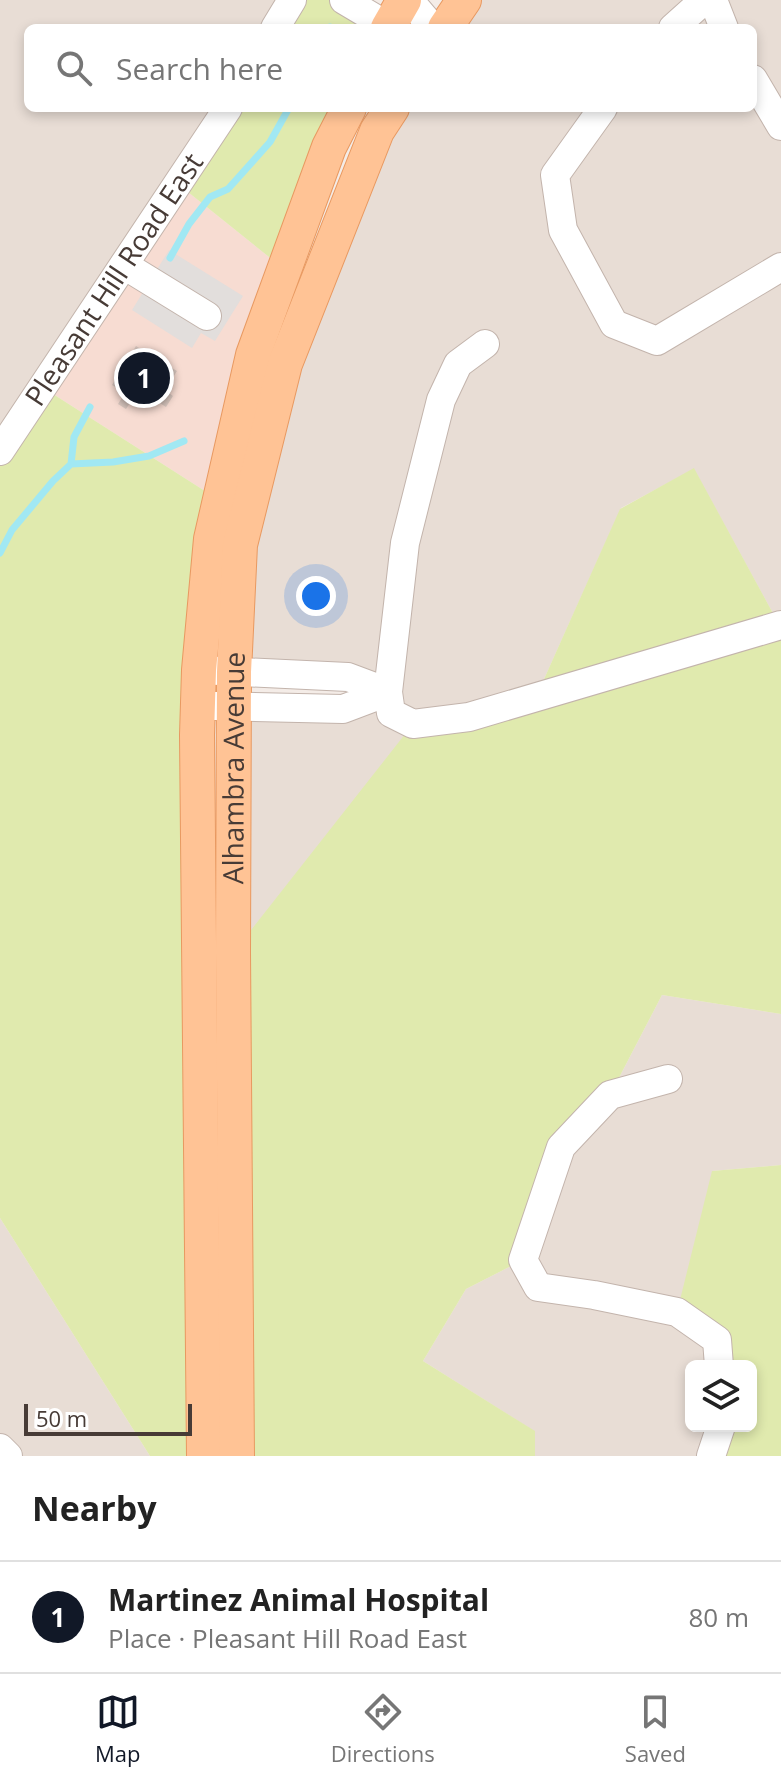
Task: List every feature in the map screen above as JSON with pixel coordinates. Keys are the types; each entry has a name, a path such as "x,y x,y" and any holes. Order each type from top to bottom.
{"main road":[{"path":"392,24 407,0"},
{"path":"448,24 464,0"},
{"name":"Alhambra Avenue","path":"204,1456 198,706 211,539 253,355 329,147 347,112"},
{"name":"Alhambra Avenue","path":"237,1456 233,953 234,672 240,545 285,364 377,131 389,112"}],"street":[{"path":"277,24 292,0"},
{"path":"344,0 383,24"},
{"path":"407,0 429,24"},
{"path":"677,24 704,0"},
{"path":"713,0 722,24"},
{"path":"757,86 781,126"},
{"name":"Pleasant Hill Road East","path":"0,451 225,112"},
{"path":"600,112 555,175 563,230 614,324 657,341 781,267"},
{"path":"124,265 207,316"},
{"path":"485,344 458,364 441,400 405,543 388,692 391,713 413,724 469,717 781,626"},
{"path":"199,670 348,677 388,692"},
{"path":"198,706 343,709 388,692"},
{"path":"668,1079 610,1095 561,1147 523,1260 538,1287 677,1312 717,1340 719,1360"},
{"path":"711,1456 719,1432"},
{"path":"0,1448 8,1456"}],"shaded area":[{"path":"0,0 292,0 277,24 24,24 24,112 225,112 0,450"},
{"path":"464,0 781,0 781,628 694,469 621,508 536,697 233,953 234,707 387,692 234,672 240,545 391,112 757,112 757,24 448,24"},
{"path":"178,184 284,269 219,500 42,387"},
{"path":"169,250 243,296 215,341 201,333 192,348 132,310"},
{"path":"662,995 781,1014 781,1165 712,1171 719,1360 685,1360 685,1432 719,1432 711,1456 535,1456 534,1431 423,1361 466,1289 523,1260 561,1147 610,1095"},
{"path":"0,1218 150,1456 0,1456"}],"green space":[{"path":"292,0 344,0 382,24 277,24"},
{"path":"225,112 347,112 284,269 178,184"},
{"path":"42,387 219,500 211,539 204,1456 150,1456 0,1218 0,451"},
{"path":"694,468 781,628 781,1014 662,995 610,1095 561,1148 523,1260 466,1289 423,1361 535,1431 535,1456 237,1456 233,953 413,724 536,697 620,509"},
{"path":"781,1165 781,1456 711,1456 719,1432 757,1432 757,1360 714,1360 677,1312 712,1171"}],"building":[{"path":"136,346 177,371 165,390 173,396 166,407 137,392 126,409 118,404 125,393 112,385"}],"waterway":[{"path":"170,258 189,224 210,197 228,189 270,142 287,112"},
{"path":"0,553 12,530 71,464 74,437 90,407"},
{"path":"71,464 149,456 184,441"}],"place":[{"name":"Martinez Animal Hospital","path":"144,378"}]}
